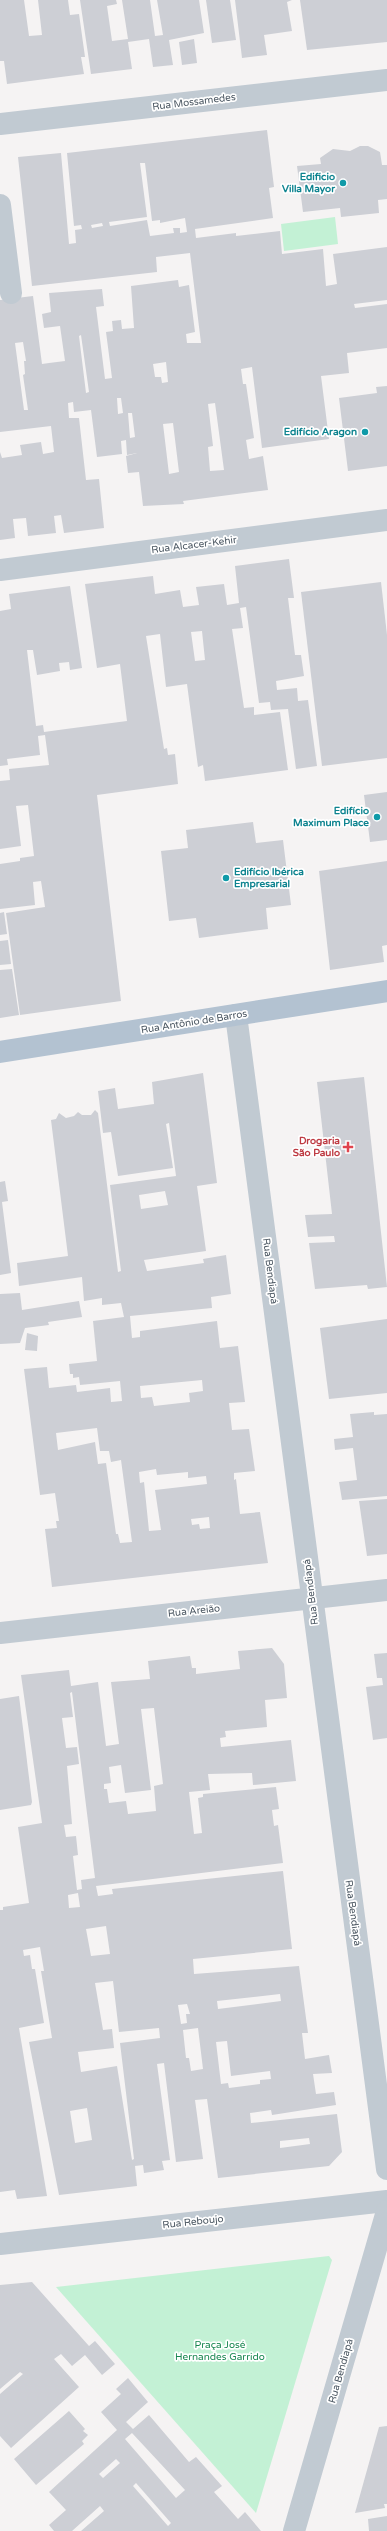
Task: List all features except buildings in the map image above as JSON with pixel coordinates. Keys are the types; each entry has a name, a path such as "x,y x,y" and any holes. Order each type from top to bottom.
{"main road":[{"name":"Rua Antônio de Barros","path":"0,1052 387,991"}],"street":[{"name":"Rua Mossamedes","path":"0,124 387,80"},
{"path":"0,205 11,293"},
{"name":"Rua Alcacer-Kehir","path":"0,570 387,520"},
{"name":"Rua Bendiapá","path":"236,1015 387,2169"},
{"name":"Rua Areião","path":"0,1633 387,1590"},
{"name":"Rua Reboujo","path":"0,2244 387,2201"},
{"name":"Rua Bendiapá","path":"294,2531 387,2211"}],"green space":[{"path":"335,217 338,244 284,251 281,224"},
{"name":"Praça José Hernandes Garrido","path":"329,2256 332,2260 256,2513 56,2287"}],"place":[{"name":"Edificio Villa Mayor","path":"343,183"},
{"name":"Edifício Aragon","path":"365,432"},
{"name":"Edifício Maximum Place","path":"377,817"},
{"name":"Edifício Ibérica Empresarial","path":"226,878"},
{"name":"Drogaria São Paulo","path":"348,1147"}]}
